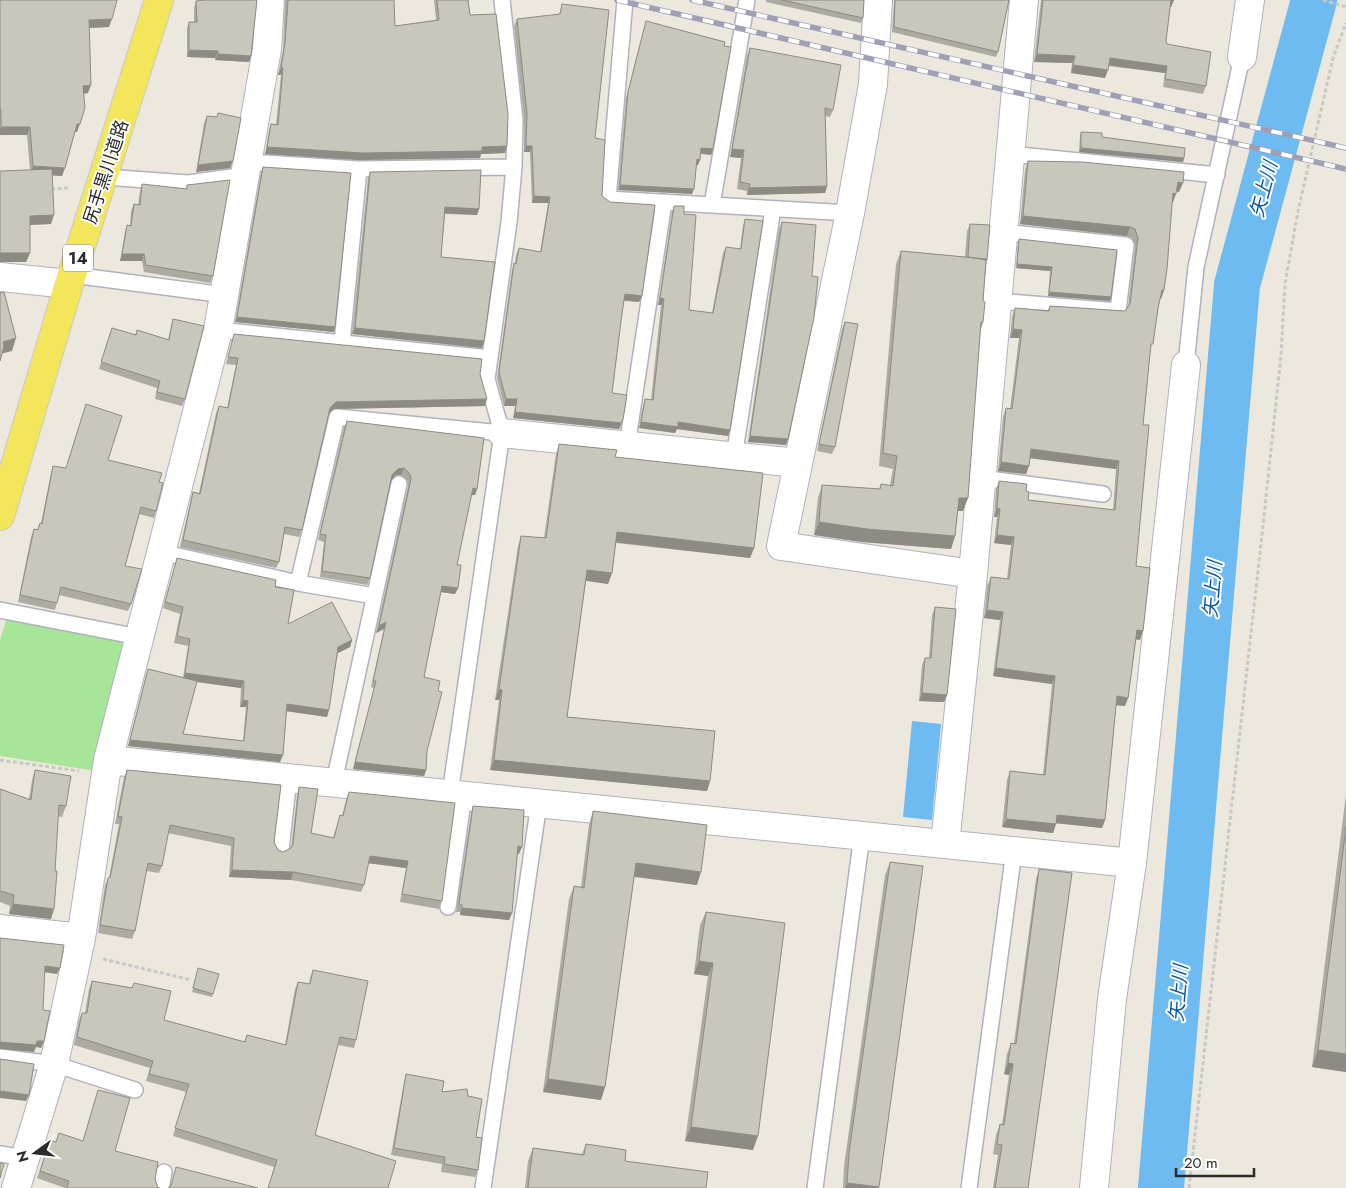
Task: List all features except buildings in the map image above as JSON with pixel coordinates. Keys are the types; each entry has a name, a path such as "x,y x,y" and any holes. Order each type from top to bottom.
{"main road":[{"name":"尻手黒川道路","path":"0,516 71,279 105,177 159,0"}],"street":[{"path":"16,1188 13,1156 54,1064 79,946 106,767 218,330 267,49 270,0"},
{"path":"878,0 873,84 850,214 780,546 974,574"},
{"path":"945,844 974,574 1024,0"},
{"path":"1242,57 1250,0"},
{"path":"0,277 71,279"},
{"path":"1094,1188 1112,999 1132,863 1186,365"},
{"path":"502,433 798,464"},
{"path":"106,767 334,782 1132,863"},
{"path":"0,929 79,946"}],"lane":[{"path":"448,907 457,795 502,433 487,379 509,222 514,167 515,120 502,0"},
{"path":"625,0 608,199 850,214"},
{"path":"712,205 747,0"},
{"path":"1186,365 1196,267 1242,57"},
{"path":"1011,154 1217,175"},
{"path":"105,177 188,182 247,168 514,167"},
{"path":"342,343 359,169"},
{"path":"627,446 664,202"},
{"path":"734,457 773,209"},
{"path":"997,301 1118,311 1126,245 1004,232"},
{"path":"71,279 225,295"},
{"path":"218,330 490,358"},
{"path":"298,583 337,417 502,433"},
{"path":"982,478 1103,494"},
{"path":"334,782 399,484"},
{"path":"161,552 298,583 374,596"},
{"path":"0,610 139,636"},
{"path":"281,850 289,778"},
{"path":"483,1188 538,803"},
{"path":"815,1188 862,835"},
{"path":"968,1188 1014,851"},
{"path":"0,1057 54,1064 135,1090"},
{"path":"160,1188 164,1172"}],"path":[{"path":"1323,0 1345,7"},
{"path":"1190,1188 1263,526 1280,364 1285,284 1298,211 1331,67 1346,22"},
{"path":"43,189 70,188"},
{"path":"0,760 106,767"},
{"path":"79,946 191,980"}],"green space":[{"path":"7,617 129,640 96,771 0,756 0,640"}],"water":[{"path":"912,721 941,724 932,820 903,817"}],"waterway":[{"name":"矢上川","path":"1161,1188 1237,285 1314,0"}],"railway":[{"path":"617,0 1346,169"},
{"path":"692,0 1346,148"}]}
